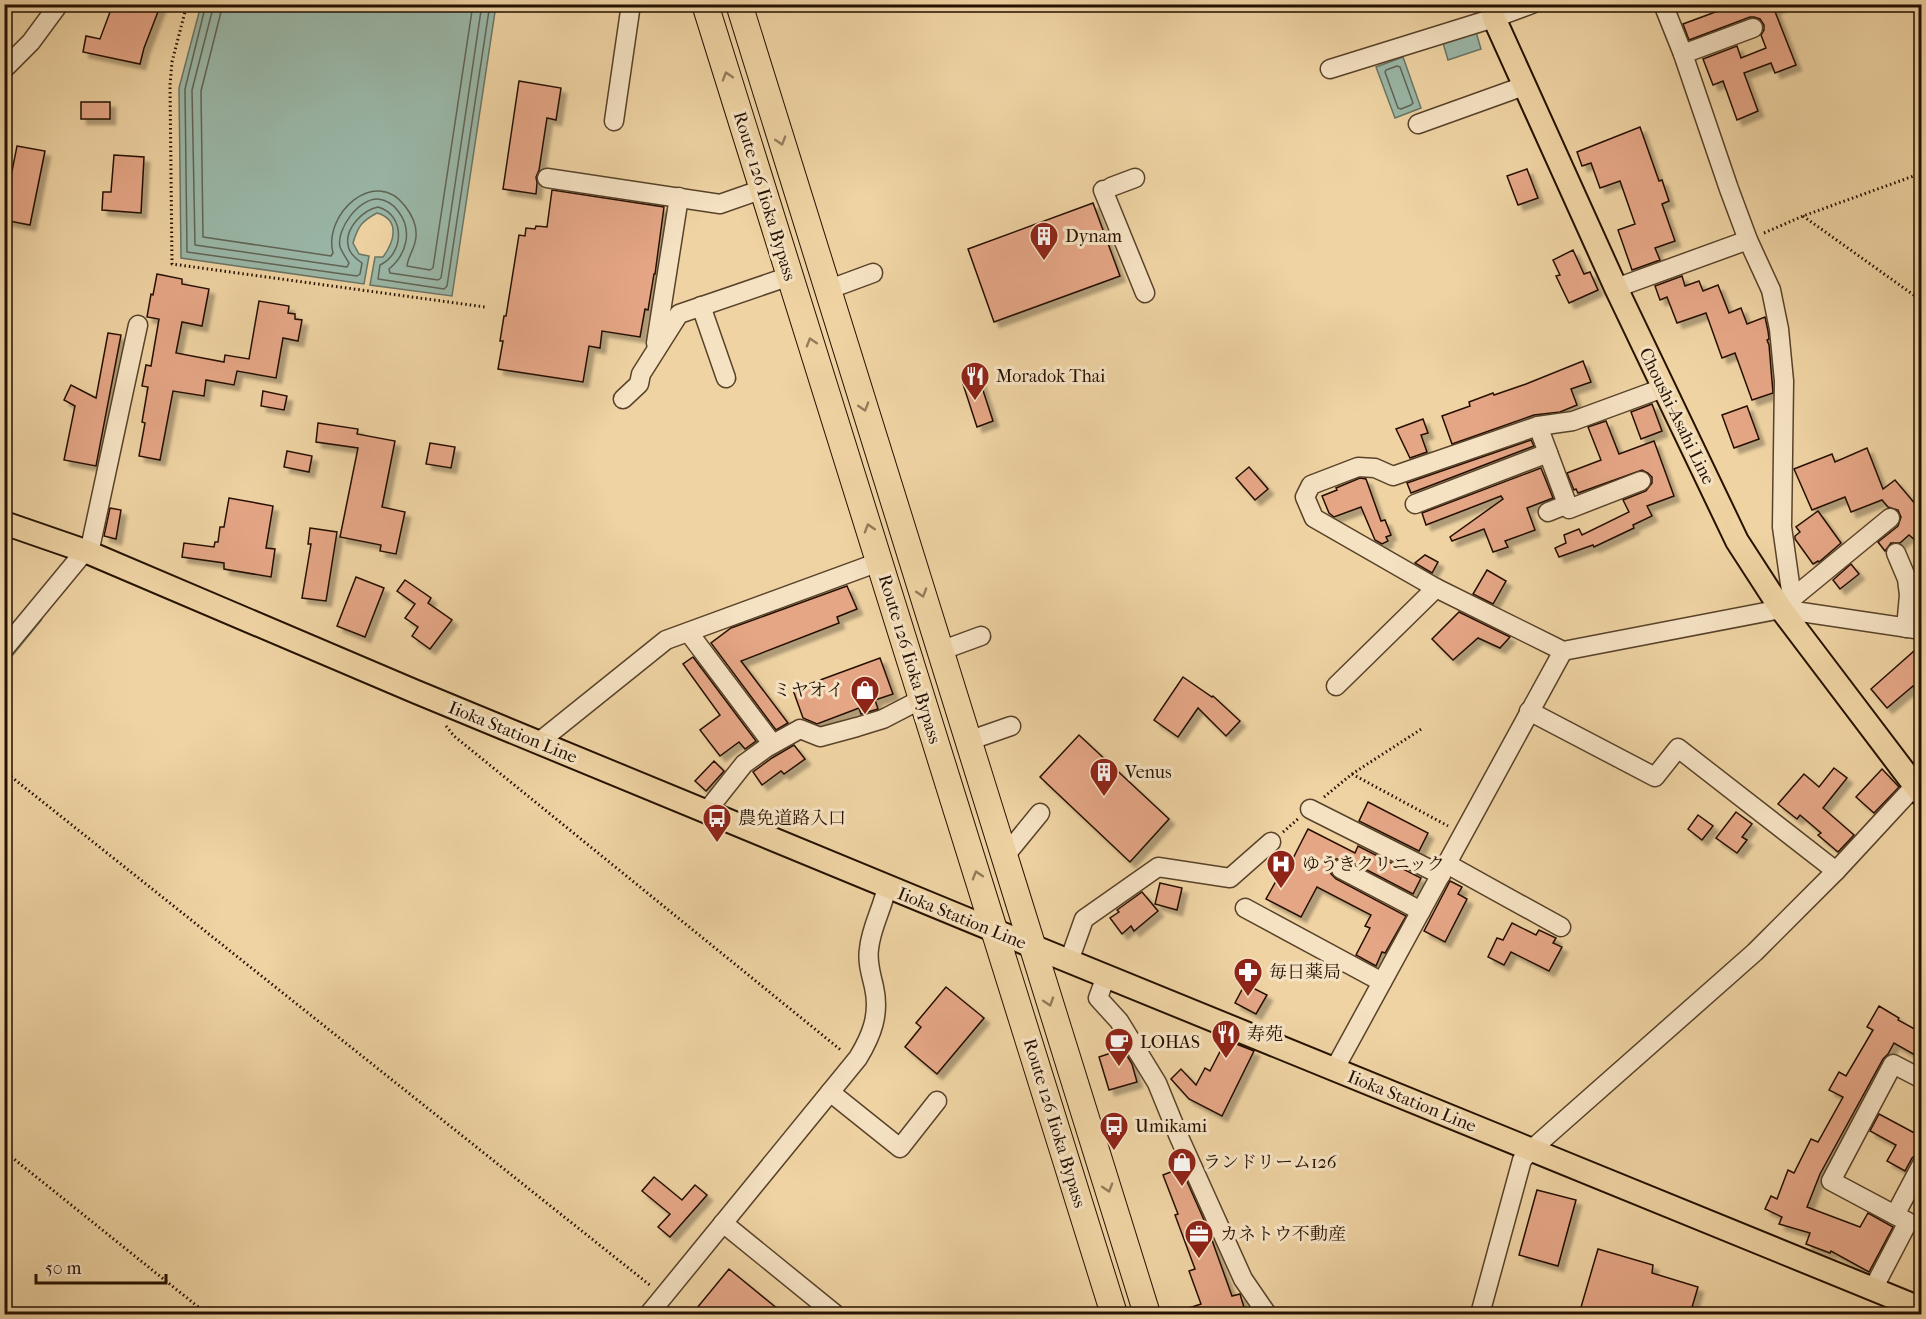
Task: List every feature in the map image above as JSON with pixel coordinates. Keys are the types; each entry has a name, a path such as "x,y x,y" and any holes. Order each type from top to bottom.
{"highway":[{"name":"Route 126 Iioka Bypass","path":"705,4 1114,1314"},
{"name":"Route 126 Iioka Bypass","path":"739,4 1147,1314"}],"main road":[{"name":"Choushi-Asahi Line","path":"1493,11 1524,86 1616,288 1737,541 1919,786"},
{"name":"Iioka Station Line","path":"4,524 87,552 414,691 994,931 1922,1309"}],"street":[{"path":"4,69 30,42 59,4"},
{"path":"614,121 631,4"},
{"path":"1330,69 1493,11 1532,4"},
{"path":"1663,4 1683,54 1748,240 1771,290 1779,329 1784,381 1782,527 1791,591 1785,605"},
{"path":"1683,54 1753,28"},
{"path":"1418,124 1524,86"},
{"path":"547,178 679,196 720,204 763,189"},
{"path":"1135,178 1107,188 1145,293"},
{"path":"655,352 679,196"},
{"path":"1616,288 1748,240"},
{"path":"827,290 873,273"},
{"path":"623,399 639,384 641,374 679,314 790,276"},
{"path":"701,306 726,378"},
{"path":"4,649 87,552 138,325"},
{"path":"1663,388 1574,421 1538,426 1394,476 1376,468 1358,467 1311,485 1305,497 1314,518 1436,588 1563,651 1785,605 1914,629 1907,579 1896,553"},
{"path":"1538,426 1569,509 1641,481"},
{"path":"1416,504 1548,453"},
{"path":"1548,512 1568,504"},
{"path":"1785,605 1890,518"},
{"path":"539,742 666,640 690,633 780,592 879,562"},
{"path":"1336,686 1436,588"},
{"path":"690,633 768,738"},
{"path":"940,651 981,636"},
{"path":"1334,1070 1563,651"},
{"path":"706,812 744,764 766,747 800,729 820,737 874,722 912,704 921,696"},
{"path":"1530,711 1655,777 1678,748 1836,871"},
{"path":"968,741 1011,726"},
{"path":"1480,1314 1522,1160 1755,952 1919,786"},
{"path":"1310,809 1444,869 1561,927"},
{"path":"1004,857 1040,813"},
{"path":"1069,961 1084,919 1158,867 1230,878 1271,842"},
{"path":"1341,869 1421,911"},
{"path":"649,1314 855,1062 871,1035 877,1003 868,954 869,942 885,900 887,886"},
{"path":"1245,908 1382,982"},
{"path":"1106,976 1098,998 1119,1021 1158,1083 1179,1137 1243,1279 1267,1314"},
{"path":"1873,1289 1908,1222 1831,1181 1893,1064 1922,1079"},
{"path":"830,1092 900,1148 937,1101"},
{"path":"1895,1215 1922,1164"},
{"path":"723,1223 835,1314"},
{"path":"1097,1259 1102,1314"}],"path":[{"path":"187,4 172,62 170,85 172,264 485,308"},
{"path":"1748,240 1803,216 1922,172"},
{"path":"1803,216 1922,301"},
{"path":"441,721 463,743 855,1062"},
{"path":"1271,842 1352,774 1423,728"},
{"path":"4,771 664,1296"},
{"path":"1352,774 1463,834"},
{"path":"4,1151 207,1314"}],"water":[{"path":"201,5 496,5 452,296 370,285 375,257 383,257 390,245 393,232 390,221 377,213 361,225 353,243 359,254 369,256 364,284 181,258 179,88"},
{"path":"1476,32 1481,49 1448,60 1443,43"},
{"path":"1403,57 1421,108 1395,118 1376,67"}],"building":[{"path":"113,4 161,4 140,64 83,52 86,36 100,39"},
{"path":"1715,4 1783,4 1774,9 1796,65 1775,73 1771,63 1744,73 1758,111 1737,120 1723,81 1713,85 1703,59 1737,46 1741,58 1766,48 1761,35 1764,25 1760,19 1750,17 1689,40 1683,24 1718,11"},
{"path":"519,81 561,88 556,120 547,118 536,177 536,194 503,189"},
{"path":"81,102 110,102 110,119 81,119"},
{"path":"1640,127 1659,181 1662,180 1669,201 1662,204 1675,241 1655,248 1660,260 1632,270 1618,230 1635,224 1620,181 1600,188 1591,163 1582,166 1577,152"},
{"path":"17,146 45,151 30,225 4,220"},
{"path":"114,155 144,157 141,213 102,210 103,192 111,192"},
{"path":"1527,169 1538,198 1518,205 1507,176"},
{"path":"552,190 664,207 655,274 640,337 602,331 600,348 589,346 583,382 498,369 503,341 500,341 519,235 525,236 526,228 547,227"},
{"name":"Dynam","path":"1093,203 1120,276 994,322 968,249"},
{"path":"1573,250 1584,274 1590,272 1598,290 1569,303 1556,276 1560,275 1553,260"},
{"path":"157,274 182,279 182,284 209,289 202,326 182,322 176,353 224,362 225,355 249,359 259,301 289,306 288,313 295,314 295,319 302,320 298,341 283,338 276,378 237,371 234,385 206,380 204,396 173,391 160,460 139,456 148,387 142,386 146,365 151,366 159,319 147,317"},
{"path":"1682,276 1685,286 1699,281 1703,291 1718,285 1729,313 1741,308 1747,324 1765,317 1773,393 1752,400 1735,353 1722,358 1706,313 1677,323 1667,297 1660,300 1655,286"},
{"path":"108,333 121,335 96,466 64,460 75,406 64,400 71,385 96,398"},
{"path":"1583,361 1591,382 1571,389 1577,405 1560,412 1534,415 1452,444 1442,416 1470,406 1469,402 1526,384"},
{"path":"978,375 993,421 977,427 962,381"},
{"path":"263,391 287,396 284,410 261,406"},
{"path":"1652,404 1662,431 1641,439 1631,412"},
{"path":"1747,406 1759,439 1734,448 1722,415"},
{"path":"1423,419 1428,433 1421,435 1427,452 1410,458 1396,429"},
{"path":"1606,421 1619,454 1654,441 1674,496 1647,506 1652,516 1633,525 1634,528 1594,547 1593,545 1559,557 1555,548 1566,543 1564,535 1579,529 1582,535 1629,512 1623,500 1646,491 1652,483 1652,477 1642,470 1578,493 1576,489 1574,490 1567,473 1601,460 1588,427"},
{"path":"318,423 358,429 357,434 395,441 382,507 405,512 396,554 380,551 381,545 340,537 358,448 316,442"},
{"path":"1531,440 1534,446 1411,493 1407,483"},
{"path":"430,443 455,447 451,468 426,464"},
{"path":"1867,448 1883,489 1895,480 1922,512 1922,546 1909,535 1900,543 1891,543 1885,551 1878,542 1898,526 1901,517 1898,510 1888,507 1882,500 1851,512 1845,497 1812,510 1794,469 1832,454 1835,462"},
{"path":"287,451 312,456 309,472 284,467"},
{"path":"1249,467 1268,489 1255,500 1236,478"},
{"path":"1541,468 1553,498 1527,508 1535,530 1505,541 1508,547 1493,552 1484,529 1452,541 1450,537 1503,499 1501,496 1426,525 1422,513"},
{"path":"1360,478 1366,479 1381,521 1385,520 1391,535 1386,537 1388,541 1382,544 1375,540 1361,507 1334,517 1329,513 1322,496"},
{"path":"229,498 273,506 266,548 275,549 271,577 224,569 224,563 182,557 184,543 214,547 215,542 218,542 220,527 224,527"},
{"path":"110,508 121,510 116,539 104,536"},
{"path":"1818,511 1841,543 1819,562 1813,564 1795,536 1800,532 1796,527"},
{"path":"310,528 337,532 326,601 302,598 311,544 308,544"},
{"path":"1425,555 1438,562 1432,573 1415,563"},
{"path":"1851,564 1859,574 1840,589 1833,580"},
{"path":"1487,570 1506,581 1493,604 1473,594"},
{"path":"356,577 384,588 365,637 337,626"},
{"path":"405,580 431,598 428,603 452,620 430,649 412,636 418,627 405,618 415,604 397,591"},
{"path":"847,586 857,609 837,617 839,623 741,661 788,723 776,730 711,643 731,628"},
{"path":"1459,612 1510,637 1500,648 1478,638 1453,660 1432,639"},
{"path":"1922,644 1922,680 1887,708 1871,689"},
{"path":"693,657 756,741 745,749 739,742 720,756 700,730 720,715 683,664"},
{"path":"880,658 893,694 875,700 878,709 861,714 859,708 817,724 803,718 793,690"},
{"path":"1183,677 1213,696 1240,721 1226,736 1198,708 1178,737 1154,720"},
{"name":"Venus","path":"1079,735 1169,819 1130,862 1040,777"},
{"path":"794,745 805,759 784,774 781,771 762,785 753,772"},
{"path":"714,761 724,771 706,791 695,781"},
{"path":"1834,768 1847,778 1823,808 1854,835 1838,852 1800,815 1797,819 1778,804 1804,774 1819,787"},
{"path":"1882,769 1899,787 1874,813 1856,797"},
{"path":"1368,802 1428,833 1419,851 1359,821"},
{"path":"1736,812 1752,824 1742,837 1747,840 1737,853 1716,838"},
{"path":"1698,815 1713,826 1702,840 1688,829"},
{"path":"1308,829 1355,853 1358,846 1421,878 1413,894 1346,859 1336,859 1331,864 1331,874 1336,879 1406,916 1385,953 1382,952 1376,966 1356,955 1370,928 1365,926 1371,915 1317,887 1301,917 1266,899 1280,874 1284,876"},
{"path":"1450,881 1462,887 1458,894 1467,899 1445,942 1424,931"},
{"path":"1160,883 1182,888 1177,910 1155,904"},
{"path":"1142,892 1158,911 1134,931 1131,926 1122,934 1110,918"},
{"path":"1512,923 1536,935 1539,930 1556,938 1553,943 1562,947 1549,971 1511,952 1504,965 1488,957 1497,938 1503,940"},
{"path":"1245,984 1267,995 1256,1014 1235,1003"},
{"path":"946,987 984,1018 937,1074 905,1047 921,1027 916,1023"},
{"path":"1879,1006 1922,1033 1922,1059 1894,1043 1820,1174 1807,1207 1860,1227 1868,1213 1893,1227 1869,1272 1831,1251 1830,1253 1806,1244 1810,1233 1779,1224 1782,1217 1765,1209 1771,1196 1777,1199 1788,1170 1794,1173 1811,1139 1818,1142 1843,1097 1829,1090 1839,1072 1846,1076 1873,1030 1867,1027"},
{"path":"1226,1040 1254,1051 1222,1116 1189,1099 1171,1079 1181,1069 1196,1085 1205,1068 1210,1071"},
{"path":"1123,1049 1132,1064 1137,1082 1109,1090 1099,1057"},
{"path":"1879,1114 1922,1137 1922,1150 1912,1158 1905,1171 1887,1161 1896,1145 1870,1131"},
{"path":"1181,1168 1208,1229 1232,1296 1240,1294 1246,1314 1226,1314 1225,1310 1211,1314 1178,1314 1177,1312 1201,1304 1189,1271 1195,1269 1163,1175"},
{"path":"654,1177 682,1200 695,1185 707,1195 670,1237 658,1227 670,1214 642,1191"},
{"path":"1537,1190 1576,1200 1558,1266 1519,1255"},
{"path":"1598,1249 1653,1265 1652,1273 1698,1287 1690,1314 1579,1314"},
{"path":"729,1269 784,1314 692,1314"}],"waterway":[{"path":"4,663 40,619"}],"place":[{"name":"Dynam","path":"1044,262"},
{"name":"Moradok Thai","path":"975,402"},
{"name":"ミヤオイ","path":"865,716"},
{"name":"Venus","path":"1104,798"},
{"name":"農免道路入口","path":"717,844"},
{"name":"ゆうきクリニック","path":"1281,890"},
{"name":"毎日薬局","path":"1248,998"},
{"name":"寿苑","path":"1226,1060"},
{"name":"LOHAS","path":"1119,1068"},
{"name":"Umikami","path":"1114,1152"},
{"name":"ランドリーム126","path":"1182,1188"},
{"name":"カネトウ不動産","path":"1199,1260"}]}
